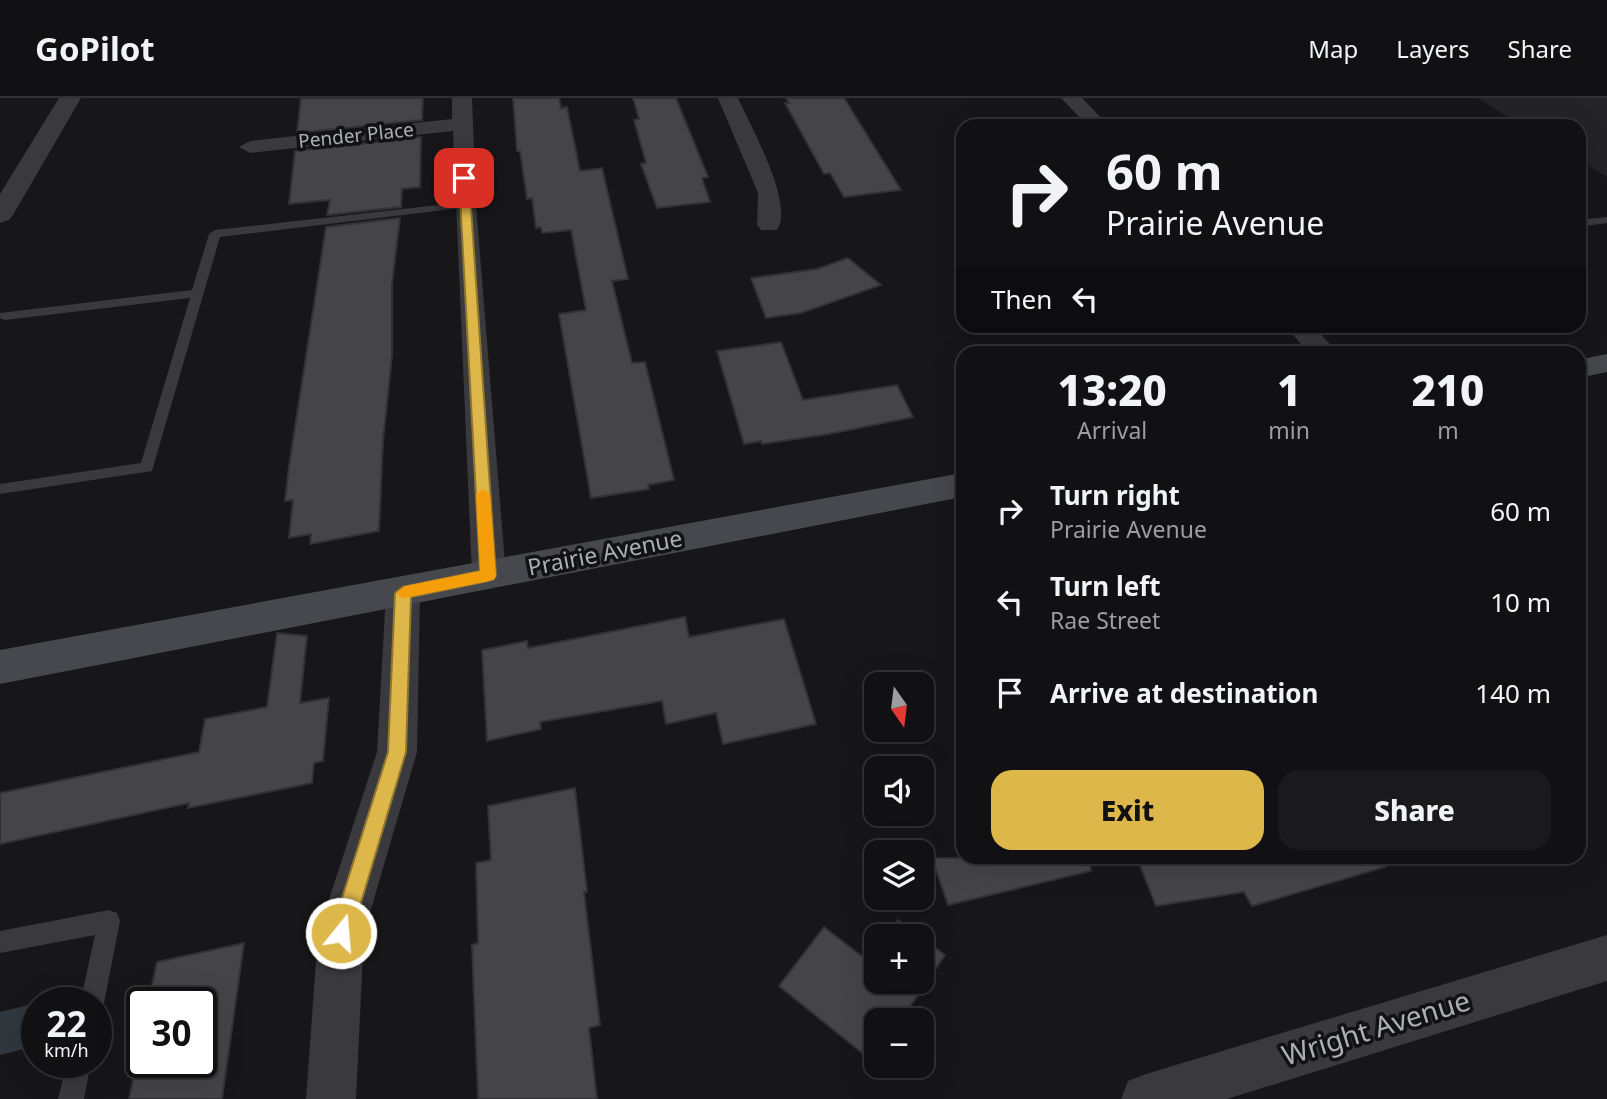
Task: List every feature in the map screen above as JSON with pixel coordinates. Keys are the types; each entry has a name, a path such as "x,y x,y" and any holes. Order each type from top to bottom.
{"main road":[{"path":"1586,367 1607,363"},
{"name":"Prairie Avenue","path":"0,667 403,593 956,486"}],"street":[{"path":"0,215 70,98"},
{"path":"728,98 769,193 769,225"},
{"path":"1071,98 1092,119"},
{"path":"462,111 464,205 488,576"},
{"name":"Pender Place","path":"250,147 462,111"},
{"path":"1305,333 1318,346"},
{"path":"331,1099 341,933 397,752 403,593"},
{"name":"Wright Avenue","path":"1146,1099 1607,958"}],"lane":[{"path":"0,489 147,467 215,234 464,205"},
{"path":"1586,223 1607,220"},
{"path":"5,316 198,293"},
{"path":"0,942 109,921 95,987"},
{"path":"71,1099 76,1078"}],"shaded area":[{"path":"1478,98 1607,98 1607,177 1586,164 1586,119 1512,119"},
{"path":"21,1007 21,1050 0,1055 0,1012"}],"building":[{"path":"301,98 423,98 422,120 297,133"},
{"path":"513,98 559,98 561,108 567,107 580,171 602,168 628,279 612,281 632,363 645,362 674,480 648,485 649,489 591,498 559,314 586,310 571,230 542,233 541,227 536,228 532,198 527,199 520,151 517,151"},
{"path":"633,98 676,98 708,177 702,178 710,202 657,208 641,164 646,163 634,120 639,119"},
{"path":"786,98 844,98 901,190 844,197 830,173 824,174 785,103 789,103"},
{"path":"421,137 420,187 402,189 401,207 327,215 330,200 289,204 295,151"},
{"path":"400,218 392,284 392,355 383,441 379,531 310,544 311,534 289,538 293,500 285,501 289,466 326,227"},
{"path":"848,258 881,285 801,313 766,318 751,278 817,269"},
{"path":"781,342 803,400 897,385 913,417 829,434 762,444 761,441 744,444 717,351"},
{"path":"685,617 689,637 784,619 816,724 723,744 716,713 666,724 662,701 540,722 541,729 487,741 482,650 527,641 528,648"},
{"path":"277,633 307,636 300,703 329,698 323,761 314,763 312,783 188,808 189,803 0,844 0,793 199,752 205,719 267,707"},
{"path":"575,788 600,1025 589,1028 597,1099 478,1099 472,945 478,943 476,863 491,860 488,806"},
{"path":"934,858 956,858 956,864 1090,864 1091,871 948,905"},
{"path":"1139,864 1385,864 1385,867 1252,906 1244,892 1156,906"},
{"path":"824,927 864,958 864,994 919,994 909,1008 864,1008 864,1055 779,986"},
{"path":"244,943 222,1099 129,1099 133,1078 217,1078 217,987 152,987 157,962"},
{"path":"934,947 945,955 934,971"}],"slow traffic":[{"path":"405,592 488,576 483,494"}],"route":[{"path":"341,933 397,752 403,593 488,576 464,178"}]}
